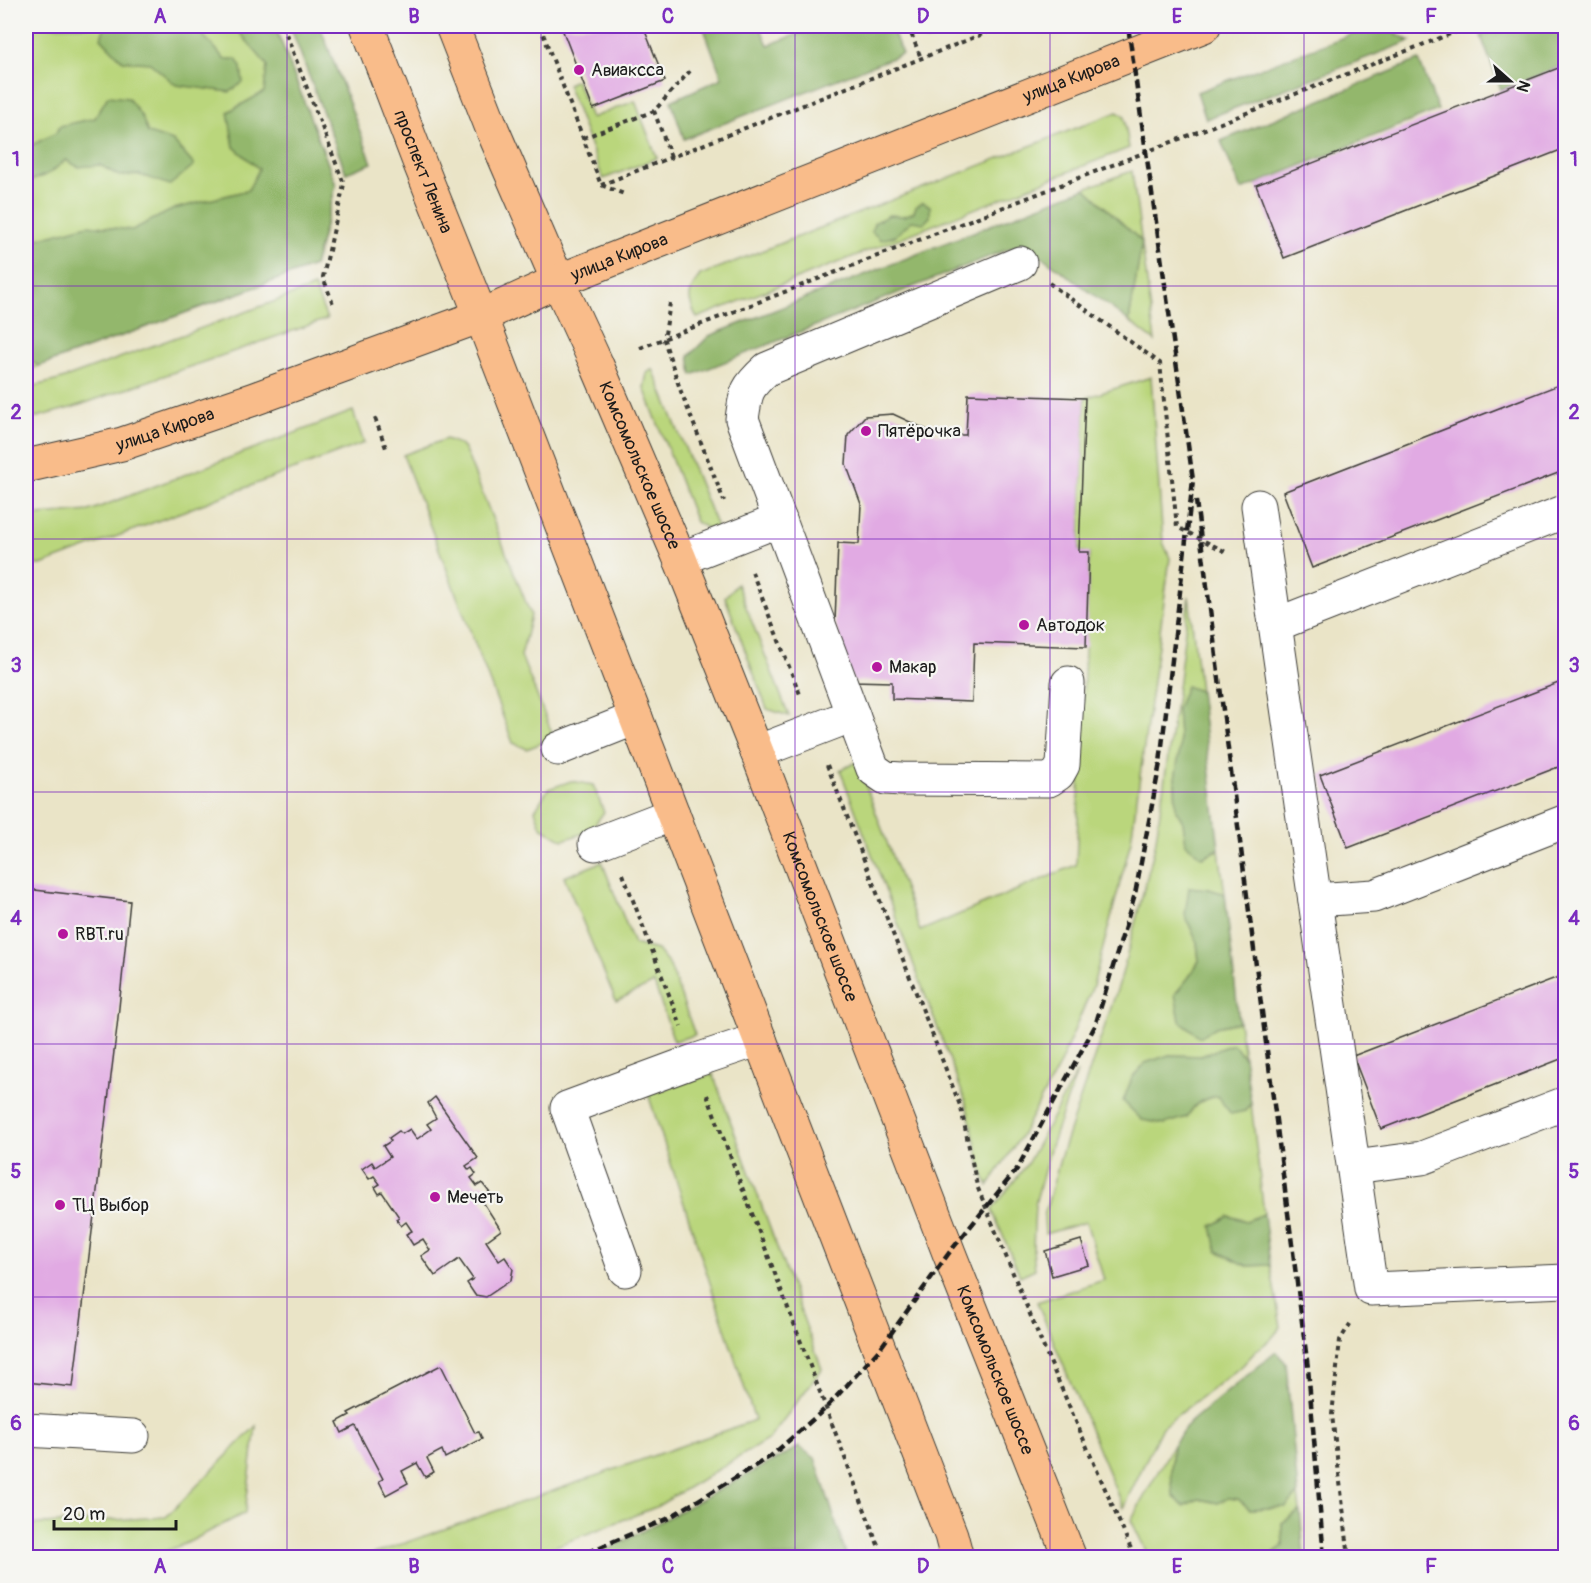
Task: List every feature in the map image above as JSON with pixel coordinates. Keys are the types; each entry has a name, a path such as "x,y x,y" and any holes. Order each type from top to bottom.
{"main road":[{"name":"проспект Ленина","path":"367,26 481,316"},
{"path":"452,26 493,131 558,281"},
{"name":"улица Кирова","path":"26,466 133,440 355,363 481,316 558,281 1204,26"},
{"name":"Комсомольское шоссе","path":"558,281 596,363 680,560 1070,1557"},
{"path":"481,316 951,1535 957,1557"}],"lane":[{"path":"1020,263 767,369 754,381 746,394 742,419 873,769 886,778 1049,780 1058,774 1063,765 1068,683"},
{"path":"1258,506 1371,1289 1566,1281"},
{"path":"1275,626 1566,511"},
{"path":"680,560 780,520"},
{"path":"757,752 853,716"},
{"path":"558,748 636,718"},
{"path":"603,842 673,814"},
{"path":"1315,900 1374,896 1566,821"},
{"path":"625,1270 567,1108 760,1039"},
{"path":"1354,1167 1422,1158 1566,1102"},
{"path":"26,1430 133,1436"}],"path":[{"path":"284,26 344,184 323,277 333,304"},
{"path":"540,26 601,185 624,194"},
{"path":"908,26 921,58"},
{"path":"601,185 1003,26"},
{"path":"640,348 1471,26"},
{"path":"583,138 654,111 690,71"},
{"path":"654,111 671,157"},
{"path":"1020,263 1160,363 1177,526 1268,574"},
{"path":"670,303 664,340 680,389 962,1108 977,1186 1041,1341 1135,1557"},
{"path":"375,418 386,448"},
{"path":"603,842 694,1061 883,1557"},
{"path":"1349,1557 1332,1415 1340,1340 1371,1289"}],"green space":[{"path":"26,26 275,26 336,185 314,266 26,371"},
{"path":"105,26 194,26 224,59 236,59 241,67 243,82 230,92 176,85 150,63 123,61 101,38"},
{"path":"234,26 275,26 336,185 314,266 39,366 26,357 26,245 37,239 88,225 132,230 174,209 248,190 259,169 234,147 228,112 264,92 267,65"},
{"path":"290,26 320,26 372,163 346,173"},
{"path":"703,26 760,26 768,45 820,26 891,26 902,54 684,139 671,101 722,78"},
{"path":"920,26 965,26 926,40"},
{"path":"1373,26 1379,26 1411,41 1206,119 1197,92"},
{"path":"1507,26 1565,26 1565,65 1501,90 1481,36"},
{"path":"1419,60 1438,110 1241,190 1221,141"},
{"path":"576,80 591,118 635,101 657,158 603,179 567,84"},
{"path":"108,96 128,98 142,117 148,133 173,141 194,165 170,185 140,175 119,176 100,165 78,167 66,160 50,173 26,183 26,148 56,133 60,126 95,118"},
{"path":"1117,112 1124,116 1129,148 697,318 690,296 700,275"},
{"path":"1132,171 1142,242 1085,188"},
{"path":"1085,188 1142,242 1129,321 1023,243 692,375 689,356 709,336"},
{"path":"923,202 930,206 930,217 924,223 912,221 895,236 881,240 872,232 874,223 889,215 904,216 914,212 916,206"},
{"path":"1142,243 1155,341 1129,321"},
{"path":"314,287 327,319 74,407 26,420 26,388 59,380"},
{"path":"653,369 717,527 708,529 696,522 644,388 647,373"},
{"path":"1151,377 1163,542 1170,558 1131,841 1093,986 1059,1066 1021,1136 988,1186 982,1171 966,1103 840,770 857,762 920,931 1076,865 1089,553 1079,552 1085,398"},
{"path":"353,411 364,443 41,565 26,564 26,516 89,511"},
{"path":"446,439 459,444 465,450 531,615 521,656 554,738 527,749 513,743 403,455"},
{"path":"737,584 789,716 767,709 725,597"},
{"path":"1189,596 1200,691 1186,687 1177,709 1180,748 1175,779 1176,810 1183,821 1187,844 1202,857 1219,850 1225,894 1209,889 1185,915 1197,942 1199,961 1189,977 1216,1027 1239,1022 1244,1057 1233,1044 1201,1056 1169,1055 1187,1117 1200,1102 1218,1096 1245,1111 1251,1103 1264,1214 1246,1221 1229,1216 1247,1266 1270,1265 1281,1327 1242,1366 1162,1427 1123,1508 1037,1302 1104,1280 1086,1222 1045,1234 1044,1216 1062,1152 1121,978 1155,846"},
{"path":"1186,686 1200,691 1219,849 1202,857 1186,844 1183,822 1176,810 1175,779 1180,748 1177,709"},
{"path":"571,781 593,785 604,812 590,831 563,840 541,827 535,810 548,789"},
{"path":"602,862 634,944 657,950 670,966 695,1035 674,1041 654,983 616,1001 564,877"},
{"path":"1189,887 1209,889 1225,894 1239,1022 1216,1027 1200,1037 1180,1021 1175,994 1199,961 1197,942 1185,915"},
{"path":"1233,1044 1244,1057 1251,1103 1245,1111 1231,1114 1217,1096 1199,1102 1187,1117 1165,1124 1142,1120 1123,1101 1132,1078 1145,1063 1169,1055 1201,1056"},
{"path":"1077,1072 1050,1149 1035,1204 1033,1250 1035,1269 1020,1276 992,1210 1027,1164"},
{"path":"713,1074 822,1369 769,1439 656,1507 528,1557 362,1558 755,1420 648,1094"},
{"path":"1264,1214 1270,1265 1247,1266 1217,1251 1212,1226 1229,1216 1246,1221"},
{"path":"1276,1352 1286,1363 1298,1494 1286,1507 1250,1509 1238,1499 1228,1498 1218,1503 1199,1499 1183,1506 1173,1495 1171,1472 1173,1445 1190,1422"},
{"path":"256,1426 245,1513 187,1543 150,1557 26,1557 26,1525 166,1517"},
{"path":"1173,1445 1171,1472 1199,1499 1218,1503 1228,1498 1238,1499 1250,1509 1285,1507 1298,1494 1300,1511 1282,1523 1283,1546 1268,1557 1149,1557 1131,1520"},
{"path":"799,1447 815,1458 847,1557 594,1557"},
{"path":"1300,1511 1304,1557 1268,1557 1283,1546 1282,1523"}],"building":[{"path":"561,26 643,26 665,81 593,109"},
{"path":"1566,65 1566,148 1284,258 1256,185"},
{"path":"1566,382 1566,470 1312,568 1283,492"},
{"path":"968,394 1085,398 1079,552 1089,552 1086,647 974,643 972,702 892,699 892,682 852,681 835,622 838,543 859,544 861,504 846,464 848,435 865,416 893,414 938,435 966,435"},
{"path":"1566,680 1566,764 1348,848 1320,775"},
{"name":"ТЦ Выбор","path":"26,889 130,901 73,1387 26,1382"},
{"path":"1566,974 1566,1057 1381,1129 1353,1056"},
{"name":"Мечеть","path":"435,1097 478,1158 466,1166 469,1170 472,1168 476,1174 471,1178 477,1186 482,1183 490,1193 481,1199 501,1230 486,1241 499,1261 505,1257 513,1269 511,1280 486,1297 475,1295 467,1283 473,1279 459,1259 435,1276 421,1256 430,1250 423,1239 413,1245 406,1234 412,1231 406,1222 401,1226 396,1219 399,1217 382,1192 379,1194 375,1187 380,1184 374,1176 369,1179 362,1169 372,1162 375,1167 390,1157 383,1146 391,1141 389,1138 399,1131 402,1134 410,1129 417,1139 431,1129 427,1124 436,1118 428,1103"},
{"path":"1081,1240 1089,1265 1052,1276 1045,1251"},
{"path":"441,1365 475,1433 479,1432 482,1439 445,1458 442,1450 427,1458 434,1472 425,1477 417,1463 402,1471 408,1483 386,1495 379,1481 383,1479 355,1426 342,1433 337,1422 350,1415 348,1413"}],"railway":[{"path":"574,1558 667,1519 771,1456 826,1408 879,1350 949,1253 1017,1169 1095,1026 1135,894 1160,763 1193,480 1128,26"},
{"path":"1196,501 1308,1368 1324,1558"}],"place":[{"name":"Авиаксса","path":"579,70"},
{"name":"Пятёрочка","path":"866,431"},
{"name":"Автодок","path":"1024,625"},
{"name":"Макар","path":"877,667"},
{"name":"RBT.ru","path":"63,934"},
{"name":"Мечеть","path":"435,1197"},
{"name":"ТЦ Выбор","path":"60,1205"}]}
